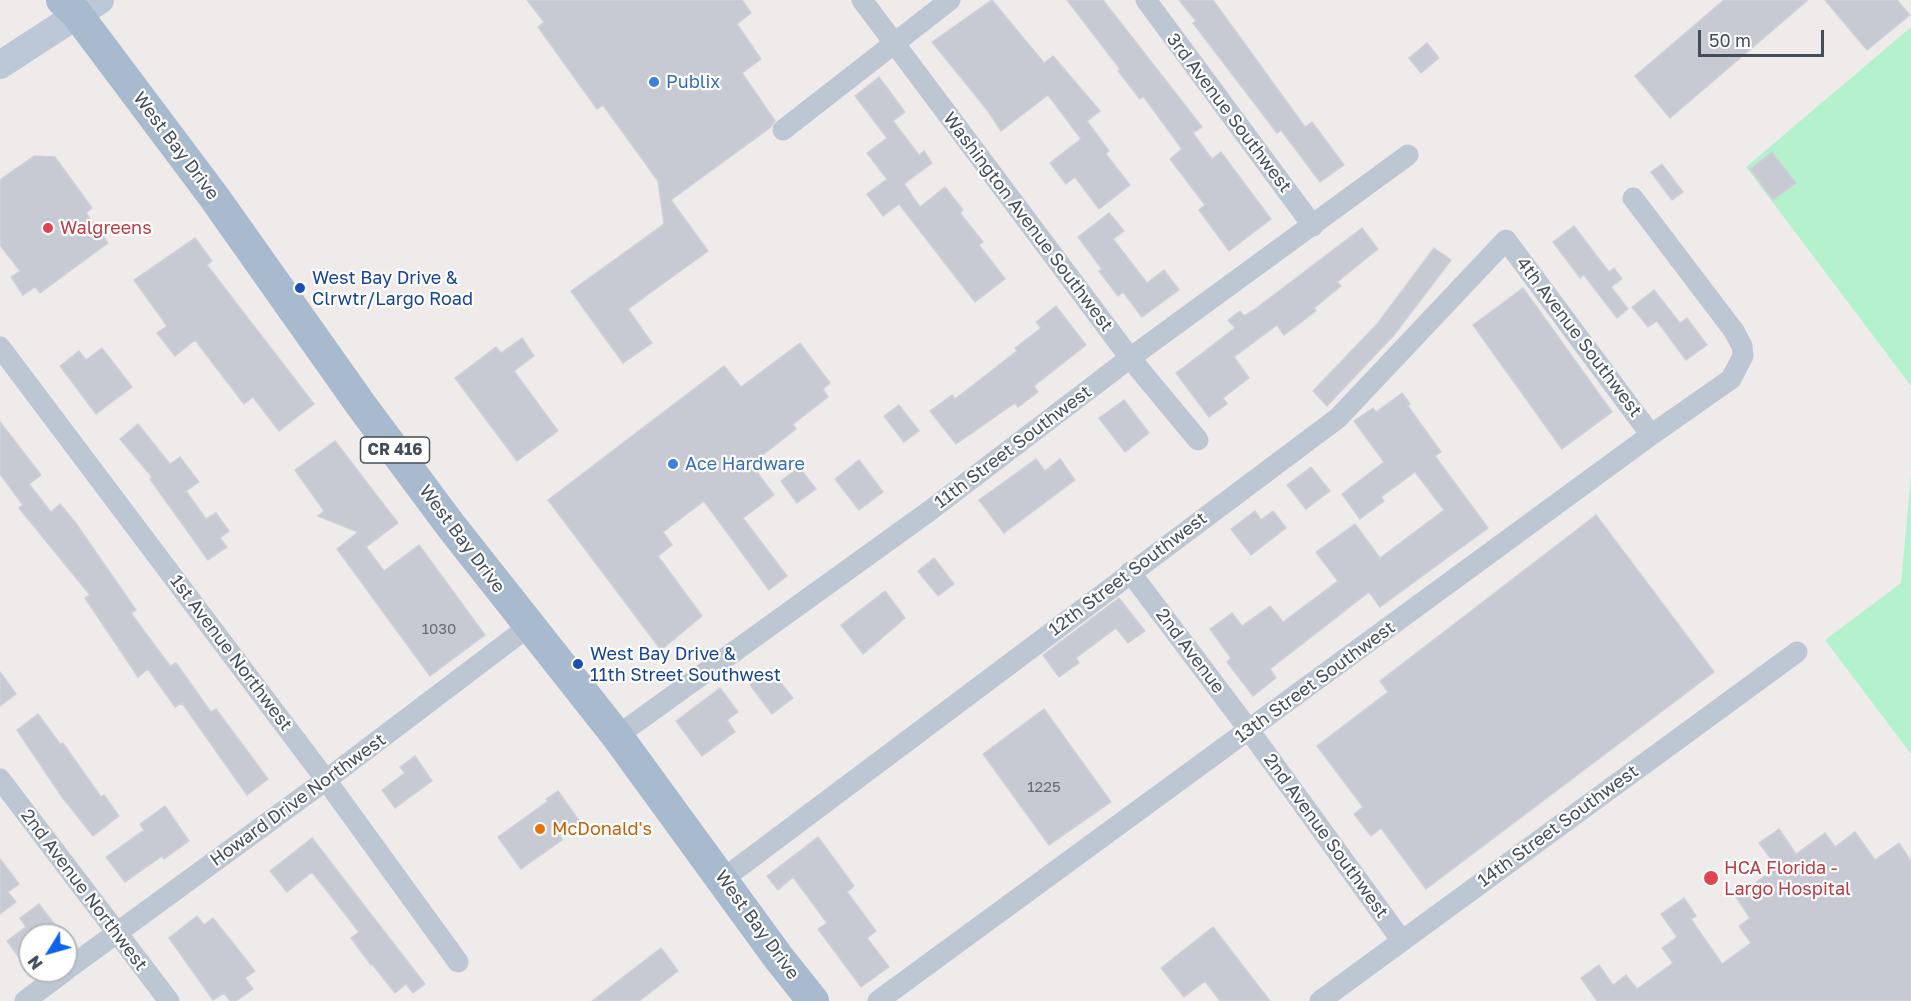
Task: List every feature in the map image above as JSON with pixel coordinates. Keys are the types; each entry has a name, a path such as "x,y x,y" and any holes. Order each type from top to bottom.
{"main road":[{"path":"0,65 80,3"},
{"name":"West Bay Drive","path":"80,3 362,405 528,627 616,736 778,957 813,1001"}],"street":[{"name":"Washington Avenue Southwest","path":"862,0 1130,358 1198,440"},
{"path":"783,130 950,0"},
{"name":"3rd Avenue Southwest","path":"1146,0 1313,226"},
{"name":"11th Street Southwest","path":"616,736 928,512 1130,358 1408,155"},
{"name":"13th Street Southwest","path":"878,1001 1651,435 1731,379 1743,356 1742,346 1734,331 1633,198"},
{"name":"4th Avenue Southwest","path":"1506,240 1651,435"},
{"name":"12th Street Southwest","path":"723,879 1338,418 1506,240"},
{"name":"1st Avenue Northwest","path":"0,347 326,780 458,962"},
{"name":"2nd Avenue","path":"1130,572 1249,730"},
{"name":"Howard Drive Northwest","path":"78,961 326,780 528,627"},
{"name":"14th Street Southwest","path":"1320,1001 1797,652"},
{"name":"2nd Avenue Southwest","path":"1249,730 1402,941"},
{"name":"2nd Avenue Northwest","path":"0,779 169,1001"},
{"name":"Howard Drive Northwest","path":"25,1001 48,983"}],"green space":[{"path":"1911,27 1911,386 1746,167"},
{"path":"1911,476 1911,754 1825,640 1901,583"}],"building":[{"name":"Publix","path":"527,0 742,0 751,13 737,24 761,59 742,73 775,121 771,127 671,200 708,251 628,309 652,343 623,363 571,291 664,224 658,181 603,105 597,109 538,27 544,22"},
{"path":"992,0 1044,63 1053,56 1100,111 1087,121 1109,151 1106,154 1130,185 1099,209 1075,177 1066,184 1050,163 1081,139 1048,95 1001,131 988,111 932,42"},
{"path":"1067,0 1103,0 1202,127 1193,133 1212,159 1221,152 1271,219 1229,251 1199,210 1205,205 1170,159 1182,149 1143,96 1140,99 1118,71 1120,69"},
{"path":"1179,0 1213,0 1305,127 1312,122 1344,165 1320,182 1281,130 1277,133 1193,23 1196,21"},
{"path":"1724,0 1808,0 1670,118 1635,76"},
{"path":"1825,0 1897,0 1910,15 1867,50"},
{"path":"1427,43 1439,58 1421,73 1409,58"},
{"path":"879,77 905,112 893,121 919,155 924,151 932,163 904,184 920,207 945,187 963,210 960,213 983,242 979,245 1005,279 975,302 899,204 883,216 867,194 887,179 867,153 887,138 855,96"},
{"path":"1772,152 1796,183 1773,200 1750,169"},
{"name":"Walgreens","path":"34,156 55,157 92,208 86,213 108,243 40,293 35,287 23,295 11,277 20,271 0,245 0,180"},
{"path":"1662,164 1683,192 1672,200 1651,172"},
{"path":"1109,213 1124,231 1113,239 1147,283 1164,270 1179,290 1142,317 1123,292 1118,296 1099,271 1102,269 1078,237"},
{"path":"1574,226 1609,272 1614,268 1622,279 1611,287 1628,309 1617,318 1584,275 1580,278 1553,242"},
{"path":"1362,228 1378,249 1337,282 1341,286 1314,308 1316,311 1284,335 1277,325 1234,357 1249,378 1223,398 1227,404 1209,417 1176,373 1235,328 1228,320 1240,311 1244,316 1254,310"},
{"path":"195,238 212,261 207,265 314,404 279,431 253,397 244,404 195,340 175,356 157,333 167,326 134,280"},
{"path":"1434,248 1451,260 1394,335 1327,406 1313,391 1378,323"},
{"path":"1523,288 1612,412 1562,449 1473,325"},
{"path":"1654,290 1680,323 1687,318 1707,345 1686,360 1657,321 1648,327 1632,307"},
{"path":"1056,306 1086,345 1034,386 1038,392 1018,407 1015,403 956,444 930,411 952,395 955,399 1017,351 1015,348 1041,328 1036,322"},
{"path":"522,338 534,356 514,371 558,431 517,461 455,378 496,347 501,353"},
{"name":"Ace Hardware","path":"800,343 830,383 823,389 828,397 793,424 796,429 751,464 774,495 743,518 787,576 769,590 704,501 663,532 672,545 658,556 702,616 661,650 548,500 724,366 741,387"},
{"path":"102,348 132,387 96,414 60,366 79,351 86,360"},
{"path":"1402,393 1410,404 1408,406 1441,452 1435,456 1488,528 1380,607 1369,592 1270,669 1276,678 1253,696 1227,662 1231,658 1210,629 1232,613 1242,626 1270,606 1283,622 1338,581 1316,552 1355,524 1380,558 1444,510 1415,472 1381,497 1384,501 1360,519 1342,494 1384,462 1354,421 1373,408 1376,412"},
{"path":"1124,400 1149,433 1125,452 1099,418"},
{"path":"899,405 919,431 904,442 884,416"},
{"path":"0,422 41,475 29,484 51,512 60,504 75,522 136,610 131,613 170,666 176,663 211,712 216,709 268,779 247,795 182,703 175,707 148,669 138,677 85,598 90,595 19,508 23,505 0,474"},
{"path":"138,424 170,464 180,457 199,482 186,491 206,519 216,513 229,531 220,538 227,547 208,560 150,479 152,477 120,439"},
{"path":"335,441 398,523 366,547 384,571 419,545 485,635 430,676 337,549 358,532 318,516 324,511 295,470"},
{"path":"1036,459 1045,471 1060,459 1075,480 1004,533 979,500"},
{"path":"859,460 883,492 859,510 835,479"},
{"path":"799,467 816,489 797,503 781,481"},
{"path":"1311,467 1330,491 1306,509 1287,485"},
{"path":"1255,511 1261,520 1273,511 1286,528 1251,555 1231,529"},
{"path":"1596,515 1714,672 1426,889 1381,828 1371,836 1354,814 1363,807 1317,746 1388,692 1380,681"},
{"path":"934,558 954,584 938,596 918,571"},
{"path":"885,591 905,618 863,654 841,625"},
{"path":"1119,598 1145,631 1128,643 1116,628 1076,658 1079,663 1059,677 1043,655"},
{"path":"770,669 793,698 772,714 750,685"},
{"path":"0,672 16,694 0,706"},
{"path":"720,688 738,712 727,720 735,732 702,756 676,721"},
{"path":"1044,709 1111,802 1049,845 983,754"},
{"path":"38,714 60,744 63,743 101,797 104,795 119,816 93,836 62,797 17,730"},
{"path":"415,756 432,781 395,808 382,790 405,773 400,767"},
{"name":"McDonald's","path":"558,791 580,822 560,836 562,840 521,869 498,837 548,801 546,799"},
{"path":"165,806 189,841 164,859 162,856 125,882 106,857 144,830 140,824"},
{"path":"1779,829 1796,854 1825,833 1835,847 1855,832 1875,860 1899,843 1911,861 1911,1001 1597,1001 1581,978 1599,965 1613,985 1626,975 1637,989 1673,963 1662,948 1677,937 1661,914 1684,898 1696,916 1691,919 1722,964 1751,943 1739,926 1750,918 1736,897 1777,867 1759,843"},
{"path":"818,837 854,886 847,892 876,931 867,938 889,967 861,987 818,929 827,923 793,877 778,890 767,876"},
{"path":"312,838 425,984 413,993 406,984 395,993 371,965 351,938 359,932 312,872 287,892 270,871"},
{"path":"0,859 19,884 8,892 16,902 0,914"},
{"path":"39,904 54,923 23,923 20,918"},
{"path":"197,916 204,925 213,918 255,971 245,978 253,989 236,1001 230,1001 224,993 213,1000 169,938"},
{"path":"1213,927 1270,1001 1220,1001 1205,981 1184,997 1161,968"},
{"path":"18,933 18,956 7,941"},
{"path":"661,948 678,971 639,1001 592,1001"}],"place":[{"name":"Publix","path":"654,82"},
{"name":"Walgreens","path":"48,228"},
{"name":"West Bay Drive & Clrwtr/Largo Road","path":"300,288"},
{"name":"Ace Hardware","path":"673,464"},
{"name":"West Bay Drive & 11th Street Southwest","path":"578,664"},
{"name":"McDonald's","path":"540,829"},
{"name":"HCA Florida - Largo Hospital","path":"1711,878"}]}
